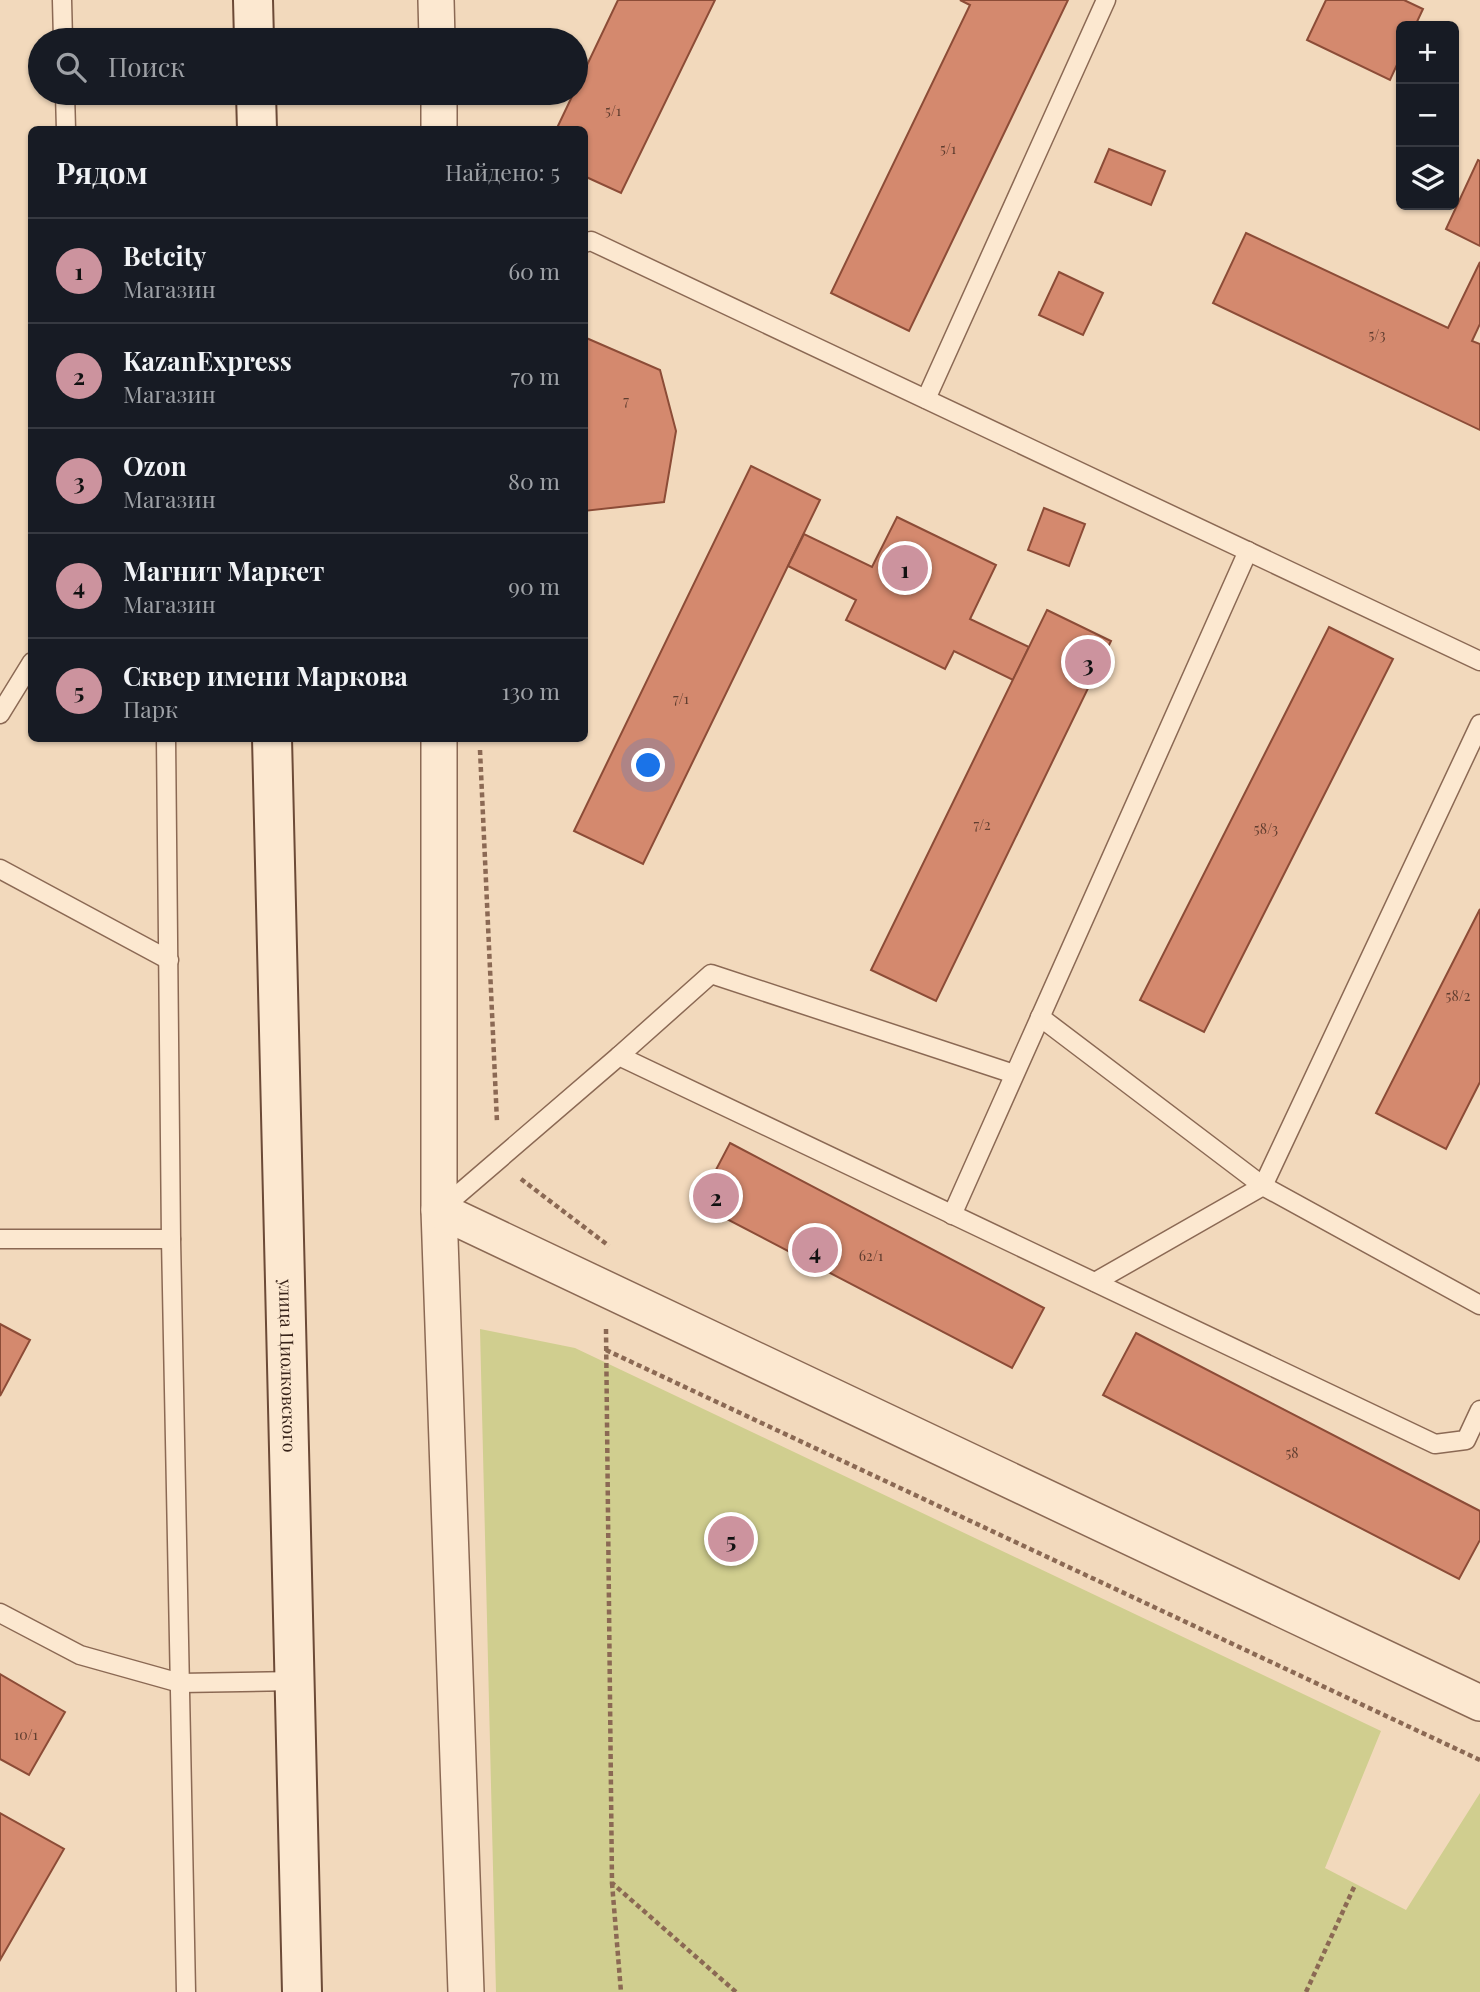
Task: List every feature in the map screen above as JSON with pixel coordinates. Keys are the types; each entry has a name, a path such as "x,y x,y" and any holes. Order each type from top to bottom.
{"main road":[{"path":"253,0 254,28"},
{"path":"256,105 257,126"},
{"name":"улица Циолковского","path":"272,742 302,1992"}],"street":[{"path":"436,0 437,28"},
{"path":"439,105 439,126"},
{"path":"439,742 439,1210 466,1992"},
{"path":"439,1210 1480,1703"}],"lane":[{"path":"62,0 63,28"},
{"path":"926,398 1106,0"},
{"path":"65,105 66,126"},
{"path":"588,242 926,398 1480,661"},
{"path":"952,1215 1248,551"},
{"path":"0,713 28,668"},
{"path":"1095,1282 1263,1186 1480,724"},
{"path":"166,742 171,1239 186,1992"},
{"path":"0,870 169,960"},
{"path":"439,1210 711,974 1014,1074"},
{"path":"1040,1017 1263,1186 1480,1305"},
{"path":"619,1056 1435,1444 1466,1440 1480,1410"},
{"path":"0,1239 171,1239"},
{"path":"0,1613 80,1655 180,1683 295,1681"}],"path":[{"path":"480,742 497,1160 613,1250"},
{"path":"606,1290 612,1883 621,1992"},
{"path":"606,1350 1480,1760"},
{"path":"612,1883 736,1992"},
{"path":"1306,1992 1355,1885"}],"shaded area":[{"path":"480,1329 575,1348 1381,1731 1325,1868 1406,1910 1480,1793 1480,1992 496,1992"}],"building":[{"path":"618,0 715,0 621,193 588,178 588,126 558,126 568,105 588,105 588,63"},
{"path":"960,0 1068,0 909,331 831,293 970,5"},
{"path":"1326,0 1404,0 1423,9 1417,21 1396,21 1396,67 1390,80 1307,40"},
{"path":"1109,149 1165,171 1151,205 1095,182"},
{"path":"1478,160 1480,246 1446,229 1455,210 1459,210 1459,201"},
{"path":"1246,233 1448,328 1480,262 1480,324 1472,341 1480,344 1480,430 1213,303"},
{"path":"1059,272 1103,293 1083,335 1039,315"},
{"path":"588,339 660,370 676,431 664,502 588,511"},
{"path":"751,466 820,500 643,864 574,831"},
{"path":"1044,508 1085,524 1069,566 1028,550"},
{"path":"897,517 996,565 970,619 1029,647 1013,680 954,651 945,669 846,620 856,600 788,566 804,534 872,567"},
{"path":"1047,610 1111,641 936,1001 871,970"},
{"path":"1329,627 1393,659 1204,1032 1140,1000"},
{"path":"1480,909 1480,1082 1446,1149 1376,1113"},
{"path":"730,1143 1044,1308 1012,1368 698,1204"},
{"path":"0,1324 30,1340 0,1396"},
{"path":"1136,1333 1480,1511 1480,1540 1459,1579 1103,1395"},
{"path":"0,1674 65,1712 29,1775 0,1759"},
{"path":"0,1813 64,1849 0,1960"}],"place":[{"name":"Betcity","path":"905,568"},
{"name":"Ozon","path":"1088,662"},
{"name":"KazanExpress","path":"716,1196"},
{"name":"Магнит Маркет","path":"815,1250"},
{"name":"Сквер имени Маркова","path":"731,1539"}]}
